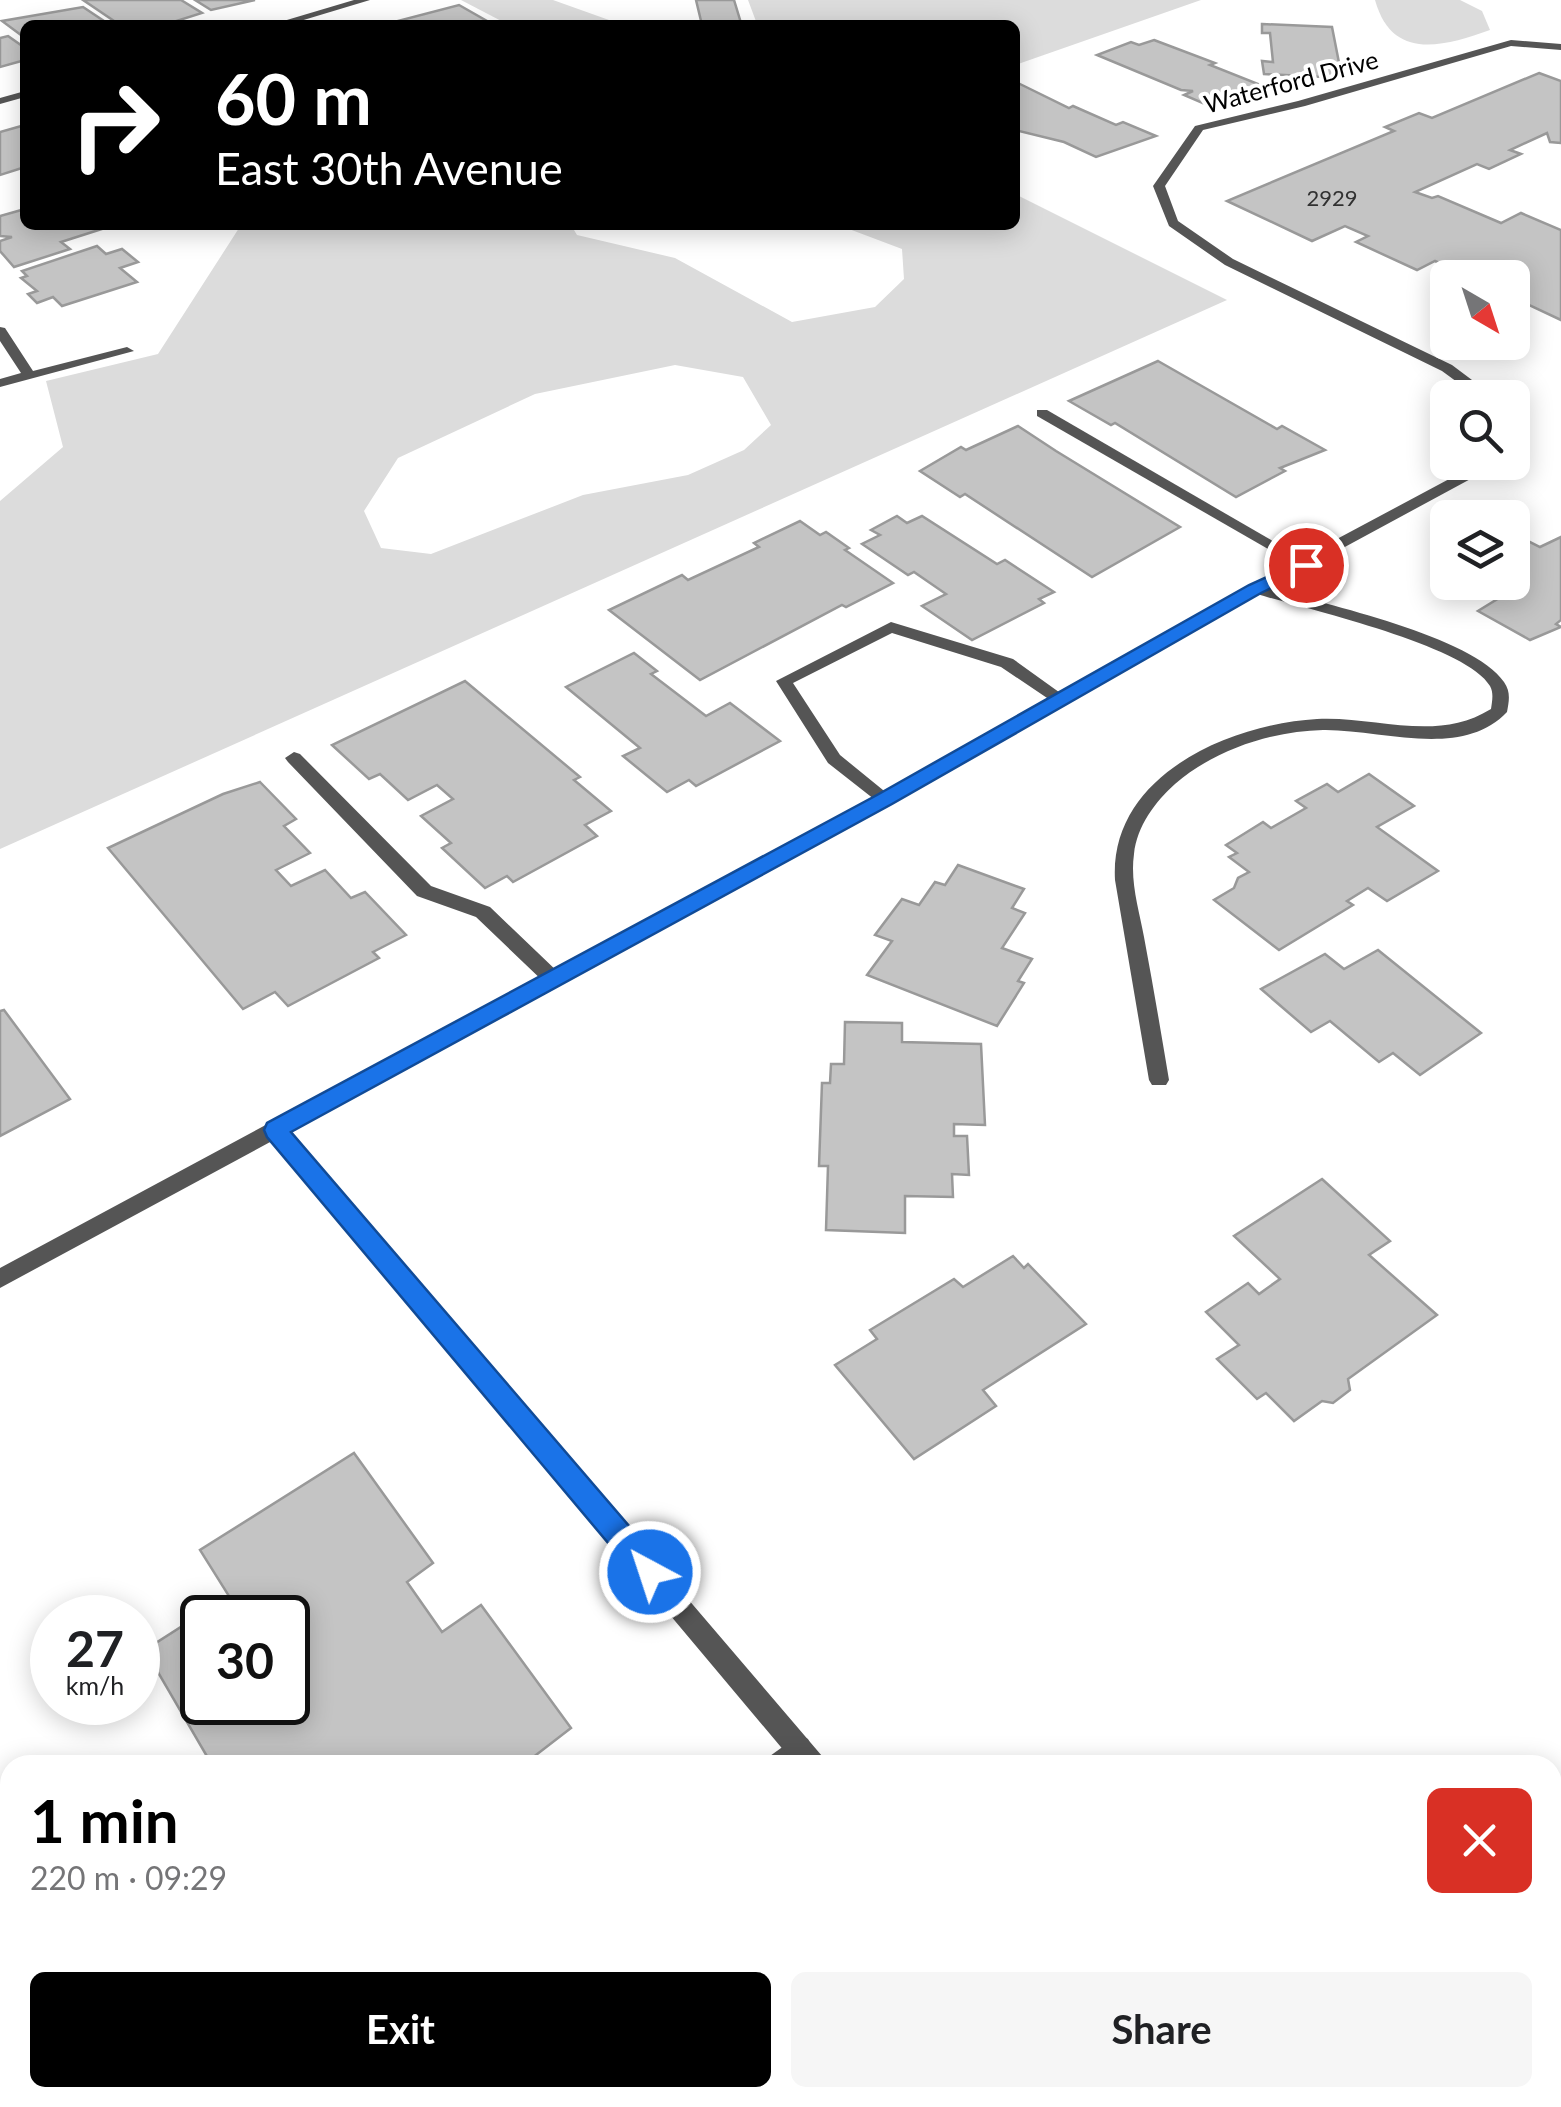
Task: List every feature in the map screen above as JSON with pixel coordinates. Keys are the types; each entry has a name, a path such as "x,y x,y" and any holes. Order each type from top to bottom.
{"street":[{"path":"293,20 365,0"},
{"name":"Waterford Drive","path":"1464,380 1230,262 1173,223 1159,186 1199,128 1301,104 1510,42 1561,47"},
{"path":"0,331 30,376"},
{"path":"0,383 127,351"},
{"path":"1042,413 1306,565"},
{"path":"0,1279 884,799 1457,480"},
{"path":"1160,1080 1126,886 1126,848 1140,814 1167,780 1212,751 1260,734 1328,724 1439,732 1476,726 1499,712 1502,695 1495,681 1462,658 1420,640 1255,589"},
{"path":"884,799 834,759 784,681 891,626 1007,664 1062,700"},
{"path":"294,758 424,891 483,912 553,979"},
{"path":"276,1130 794,1755"}],"shaded area":[{"path":"461,0 553,0 609,20 499,20"},
{"path":"748,0 1201,0 1020,63 1020,20 756,20"},
{"path":"1375,0 1460,0 1482,11 1490,30 1437,44 1406,41 1383,20"},
{"path":"1020,196 1227,300 0,849 0,501 63,447 46,381 158,354 238,230 574,230 577,235 675,258 792,322 875,307 904,279 902,249 852,230 1020,230","holes":["675,365 743,377 771,425 744,450 688,475 583,495 431,554 381,548 364,511 398,458 535,394"]}],"building":[{"path":"83,0 181,0 202,13 180,20 113,20"},
{"path":"195,0 255,0 211,10"},
{"path":"696,0 734,0 740,20 701,20"},
{"path":"459,5 485,20 402,20"},
{"path":"83,7 102,20 20,20 20,34 2,21"},
{"path":"1262,24 1332,27 1342,78 1264,74 1262,61 1273,62 1270,33 1262,33"},
{"path":"8,36 20,44 20,61 0,67 0,38"},
{"path":"1154,40 1258,84 1236,93 1244,96 1214,108 1184,95 1193,91 1181,90 1097,55 1131,42 1139,45"},
{"path":"1539,73 1561,81 1561,143 1550,142 1547,133 1510,150 1521,154 1489,169 1477,164 1415,192 1438,196 1501,223 1521,213 1561,230 1561,320 1530,305 1530,260 1430,260 1417,270 1356,242 1368,236 1345,226 1312,241 1227,201 1394,131 1385,127 1419,113 1432,118"},
{"path":"1020,84 1069,108 1073,106 1116,125 1123,122 1156,136 1096,157 1064,142 1020,131"},
{"path":"20,126 20,169 0,175 0,132"},
{"path":"20,210 20,230 99,230 61,242 70,249 14,267 0,251 0,241 12,237 0,236 0,216"},
{"path":"97,246 106,254 122,249 138,262 120,268 137,282 62,306 53,297 37,303 28,294 37,291 21,278 27,276 22,271"},
{"path":"1158,361 1277,429 1282,426 1325,450 1280,468 1285,471 1236,497 1115,423 1111,425 1069,401"},
{"path":"1018,426 1180,527 1092,577 965,494 960,497 920,471 961,447 966,450"},
{"path":"897,516 907,523 922,516 997,564 1005,560 1054,592 1039,599 1044,603 972,640 922,606 946,594 914,572 908,575 862,544 880,535 871,530"},
{"path":"800,521 820,535 826,532 893,583 846,607 842,605 700,680 609,610 682,575 688,580 759,547 754,543"},
{"path":"1561,537 1561,620 1556,624 1561,627 1530,640 1478,611 1496,600 1530,600 1530,542 1540,547"},
{"path":"634,653 657,671 651,674 706,716 730,703 780,741 696,786 689,780 667,792 623,756 640,748 566,687"},
{"path":"465,681 580,777 574,780 611,811 585,825 597,836 513,882 507,876 485,888 442,848 451,843 421,816 453,799 437,785 408,800 380,774 369,779 332,745"},
{"path":"1369,774 1414,806 1377,827 1438,871 1387,901 1368,888 1347,901 1353,905 1279,950 1214,900 1234,888 1238,878 1249,872 1229,857 1237,853 1226,845 1263,822 1271,828 1306,808 1296,801 1327,784 1338,792"},
{"path":"260,782 296,819 284,826 310,853 276,870 291,886 325,870 351,898 365,892 406,935 373,952 379,958 288,1006 275,992 243,1009 108,848 223,794"},
{"path":"958,865 1024,889 1012,908 1025,913 1002,948 1032,959 1018,981 1024,983 997,1026 867,975 892,941 875,935 902,899 919,905 935,882 945,885"},
{"path":"1378,950 1481,1033 1420,1075 1393,1053 1379,1062 1330,1021 1311,1032 1261,989 1325,954 1344,969"},
{"path":"4,1010 70,1099 0,1136 0,1011"},
{"path":"845,1022 902,1023 902,1042 981,1044 985,1125 954,1124 954,1136 967,1136 969,1175 952,1174 953,1197 905,1196 905,1233 826,1230 828,1166 819,1166 822,1083 830,1083 831,1064 844,1064"},
{"path":"1322,1179 1390,1241 1369,1255 1437,1315 1348,1379 1350,1390 1333,1403 1322,1401 1294,1421 1266,1393 1257,1399 1217,1359 1239,1345 1206,1312 1248,1283 1259,1294 1280,1279 1234,1236"},
{"path":"1013,1256 1024,1268 1028,1264 1086,1324 983,1390 996,1406 914,1459 835,1365 877,1339 870,1330 954,1279 963,1287"},
{"path":"354,1453 433,1563 407,1582 442,1632 481,1605 571,1728 536,1755 206,1755 189,1725 310,1725 310,1595 228,1595 200,1550"},
{"path":"180,1628 180,1710 160,1676 160,1640"}],"route":[{"path":"650,1572 276,1130 884,799 1255,589 1306,565"}]}
